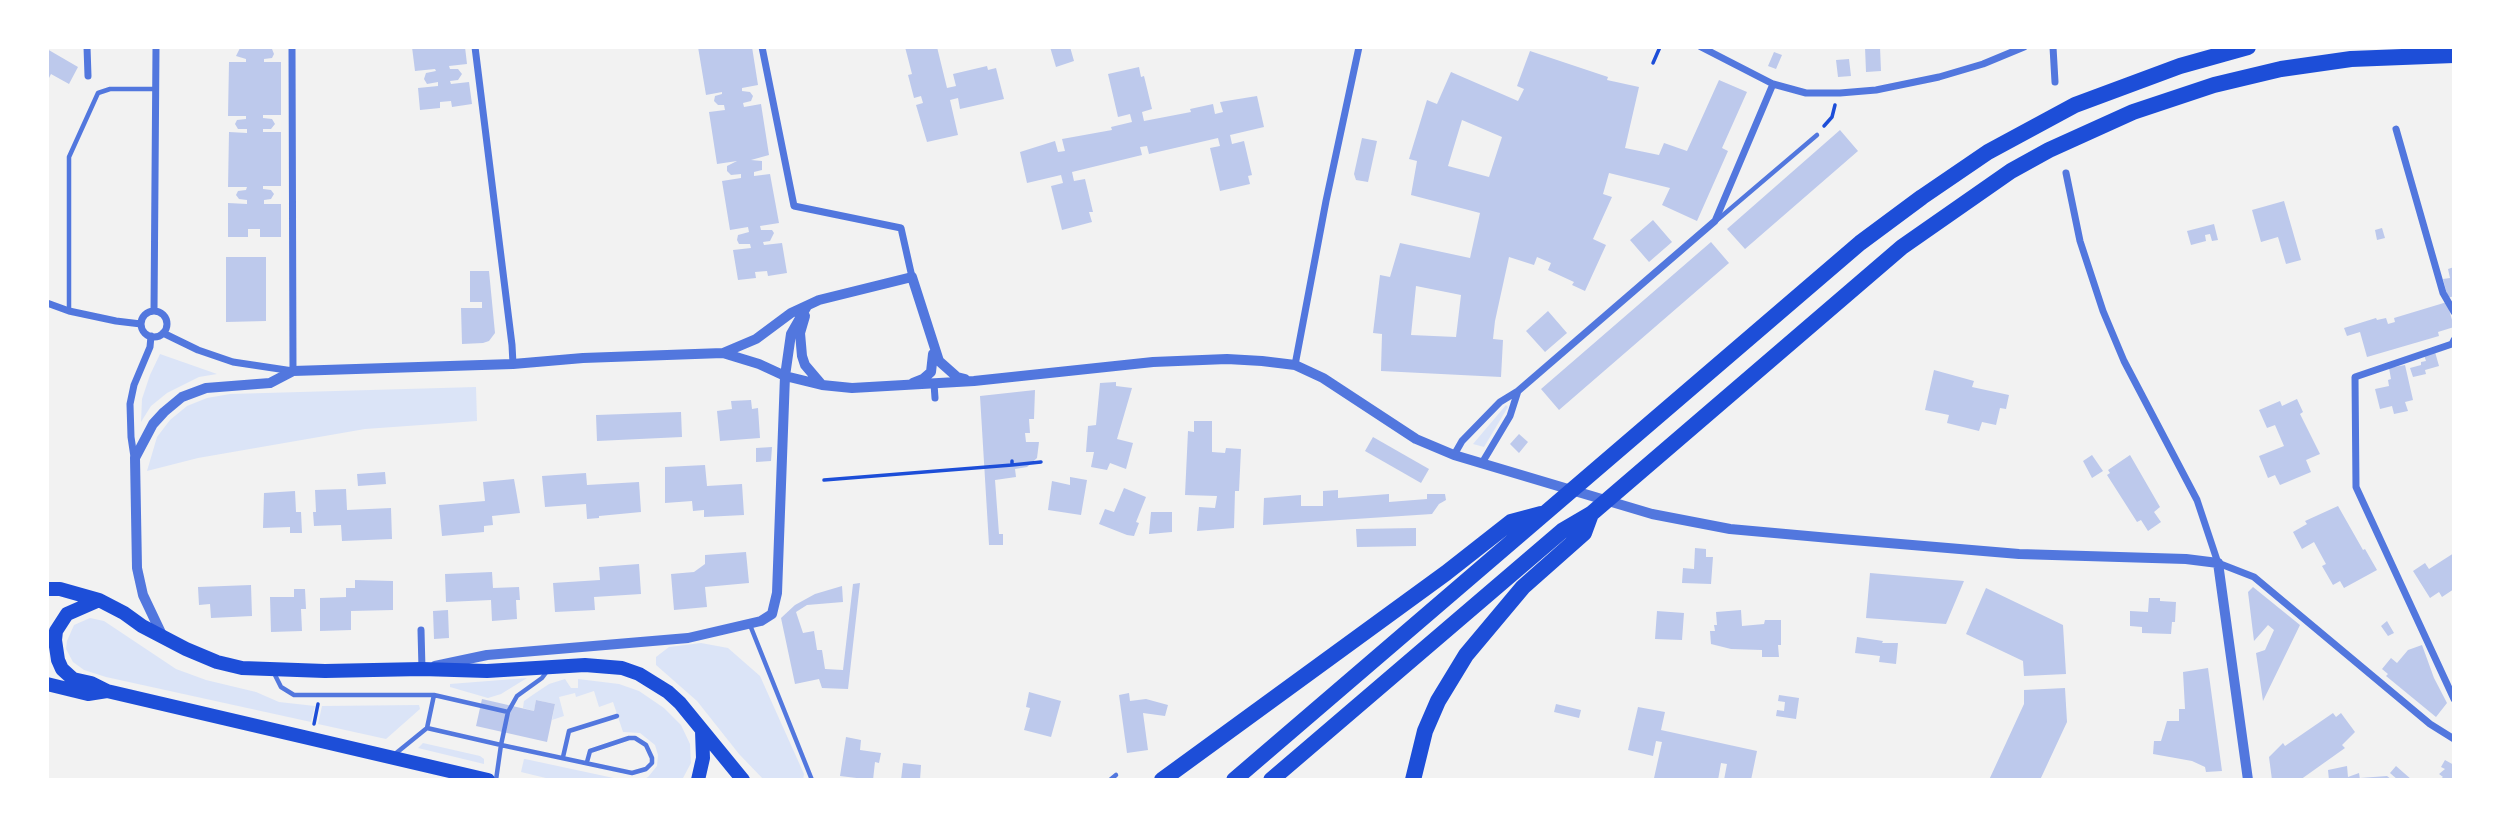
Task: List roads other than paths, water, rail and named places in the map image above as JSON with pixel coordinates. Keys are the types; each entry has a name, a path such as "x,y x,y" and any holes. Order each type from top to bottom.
{"highway":[{"path":"1234,780 1860,243 1922,197 1988,152 2075,105 2180,65 2248,47"},
{"path":"1271,780 1562,531 1591,514 1902,247 2011,171 2049,150 2133,112 2248,76 2351,59 2454,55"},
{"path":"1162,780 1446,573 1511,522 1546,512"},
{"path":"1413,780 1425,731 1438,701 1466,655 1523,587 1584,533 1591,514"}],"main road":[{"path":"47,589 60,589 99,600 186,649 217,662 242,668 422,668 487,671 551,666 622,668 639,674 668,692 743,780"},
{"path":"99,600 67,614 56,631 55,651 62,669 73,678 107,691 488,780"},
{"path":"47,684 88,694 107,691"},
{"path":"698,780 703,758 702,731"}],"street":[{"path":"87,47 88,76"},
{"path":"155,311 156,47"},
{"path":"292,47 293,371"},
{"path":"475,47 513,364"},
{"path":"762,47 794,206 901,228 912,277 939,361 957,377 974,381"},
{"path":"1295,365 1359,47"},
{"path":"1703,48 1773,84 1806,93 1840,93 1876,90 1950,74 2024,47"},
{"path":"2053,47 2055,82"},
{"path":"1454,455 1461,441 1500,402 1518,391 1716,221 1773,84"},
{"path":"2396,129 2443,293 2454,312"},
{"path":"2066,173 2080,241 2103,311 2143,398 2197,500 2218,563 2248,780"},
{"path":"723,353 756,339 791,313 819,300 912,277"},
{"path":"47,303 69,311 141,324"},
{"path":"421,630 422,668 488,654 688,638 749,625 772,614 776,605 785,376 791,334 807,306"},
{"path":"807,306 800,346 806,365 822,385"},
{"path":"155,311 165,317 166,327 158,336 151,336 145,333 141,324 145,314 155,311"},
{"path":"163,332 224,360 293,371 513,364 583,358 723,353 759,364 785,376 822,385 852,388 974,381 1153,362 1227,359 1295,365 1323,377 1416,439 1454,455 1652,514 1730,529 2019,554 2186,559 2218,563 2254,577 2430,724 2454,739"},
{"path":"151,336 150,347 134,385 130,404 131,437 135,458 137,568 143,595 162,635"},
{"path":"2454,340 2452,344 2355,377 2356,487 2454,699"},
{"path":"907,385 923,379 931,372 933,348"},
{"path":"135,458 153,424 182,397 206,387 270,383 293,371"},
{"path":"934,384 935,398"},
{"path":"1482,463 1510,416 1518,391"}],"lane":[{"path":"69,311 69,157 98,93 110,89 156,89"},
{"path":"1716,221 1817,135"},
{"path":"749,625 813,780"},
{"path":"496,780 508,712 517,695 542,678 551,666"},
{"path":"272,670 281,687 294,695 434,695 508,712"},
{"path":"391,757 426,728 434,695"},
{"path":"563,757 569,732 617,716"},
{"path":"426,728 632,773 646,769 652,763 652,758 646,745 635,738 629,738 590,751 587,762"},
{"path":"1110,780 1116,775"}]}
